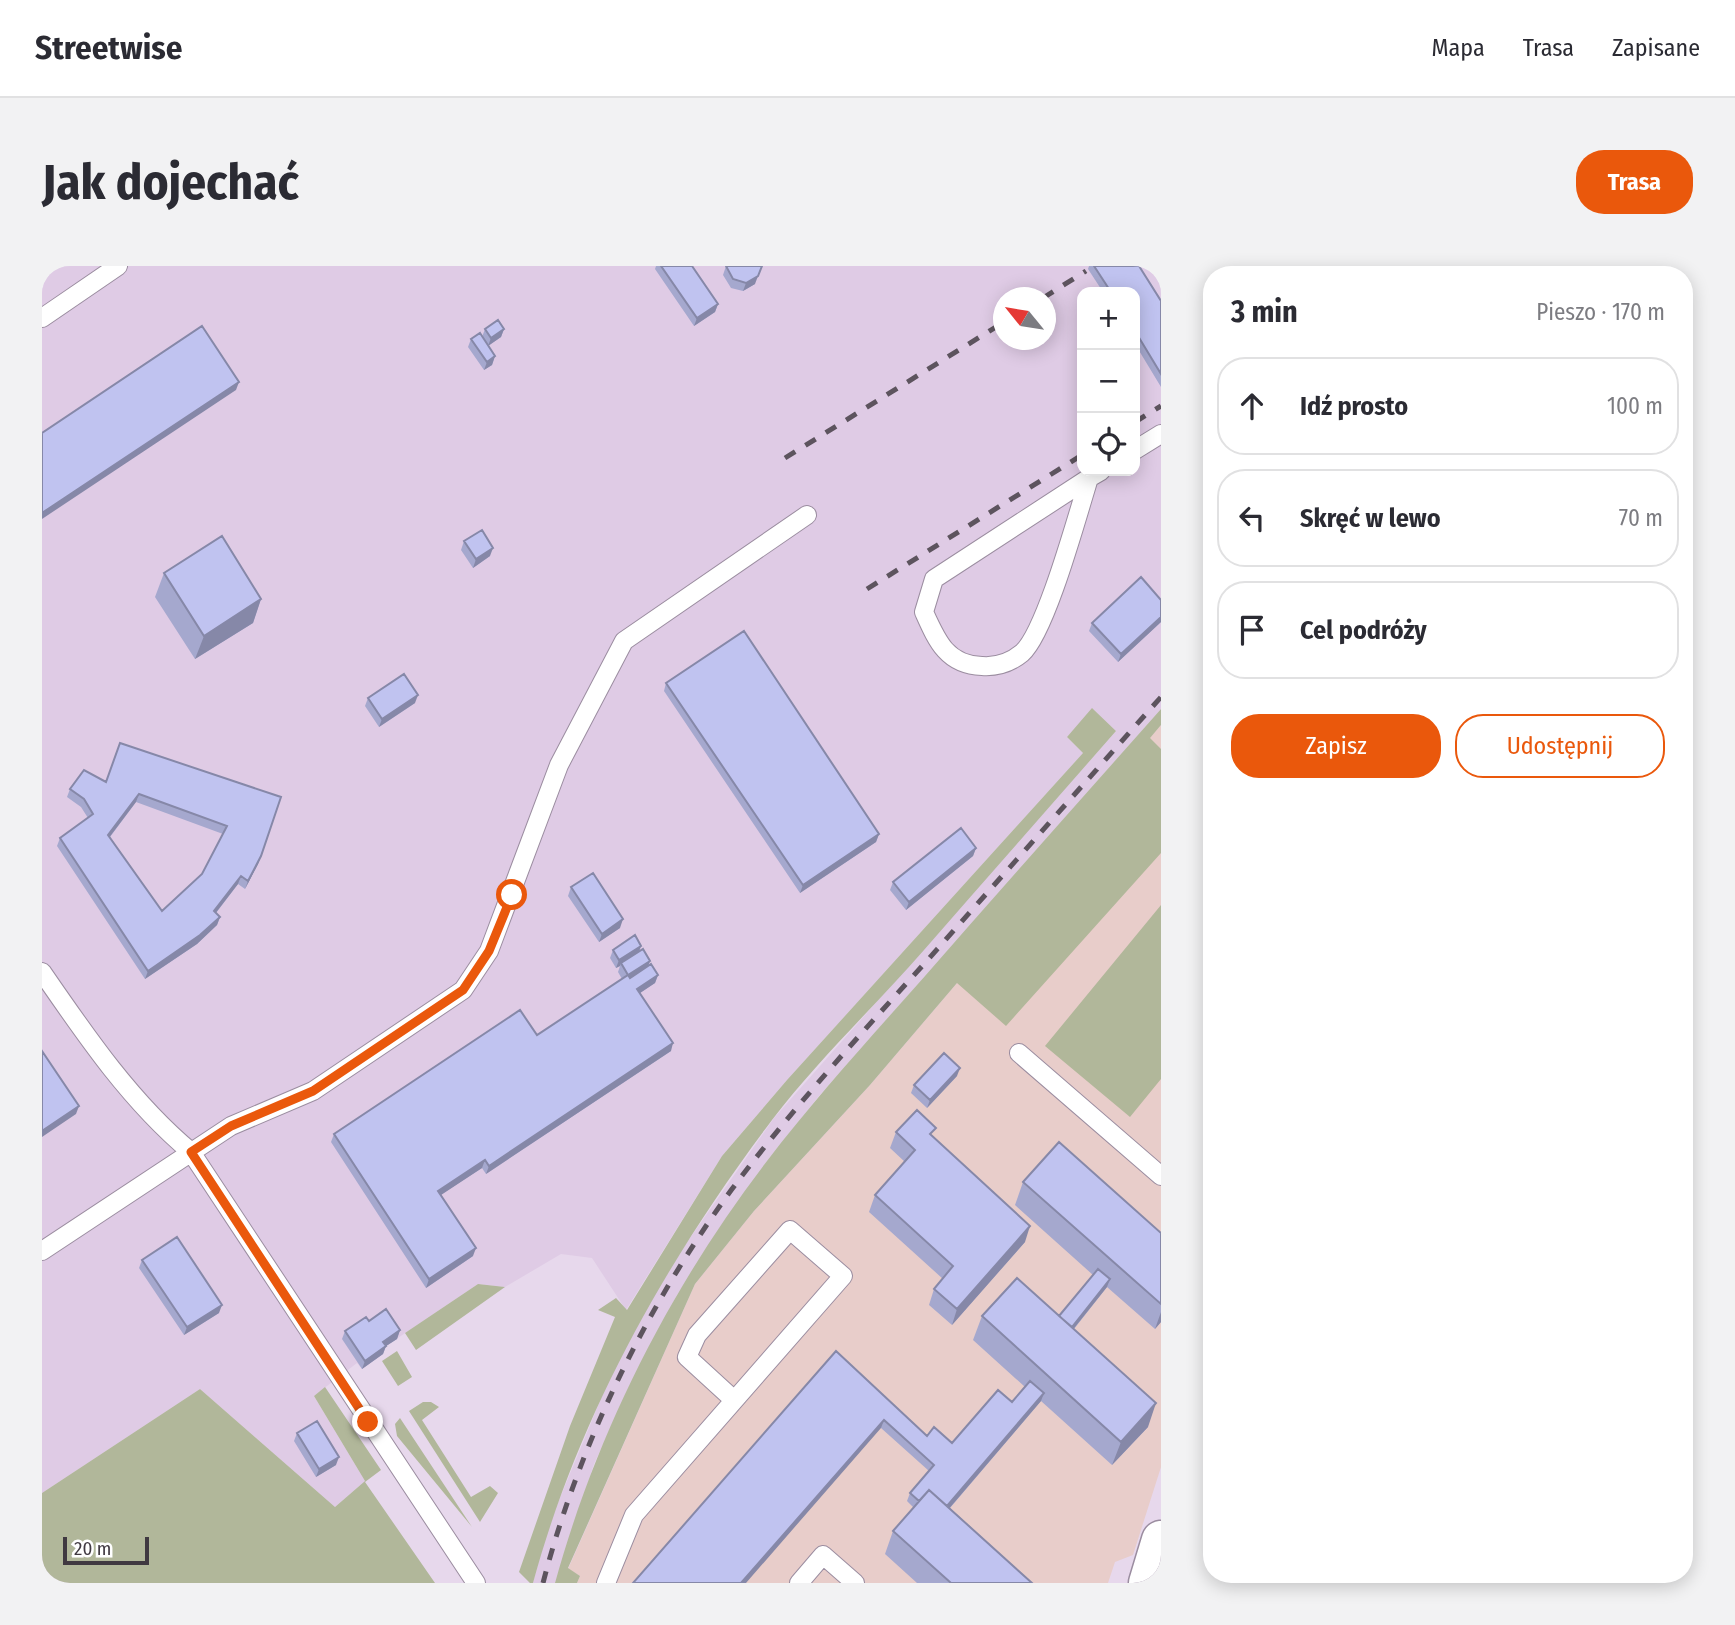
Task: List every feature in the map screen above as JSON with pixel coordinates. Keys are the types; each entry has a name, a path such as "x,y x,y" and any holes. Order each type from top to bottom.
{"street":[{"path":"1148,1583 1161,1540"}],"lane":[{"path":"42,318 118,266"},
{"path":"1140,447 1161,434"},
{"path":"1095,474 1040,626 1022,652 997,667 966,666 939,645 924,612 934,579 1095,474"},
{"path":"42,1251 231,1126 313,1091 463,990 489,951 558,765 624,641 807,515"},
{"path":"42,972 97,1052 172,1137 191,1152 476,1583"},
{"path":"1019,1053 1161,1176"},
{"path":"606,1583 634,1515 843,1276 790,1230 697,1335 687,1357 734,1400"},
{"path":"799,1583 823,1555 855,1583"}],"shaded area":[{"path":"42,266 1161,266 1161,709 819,1096 767,1161 677,1295 630,1385 594,1464 555,1583 533,1583 548,1527 607,1384 643,1314 683,1248 774,1118 1116,731 1093,709 1067,737 1083,753 787,1080 722,1156 626,1310 592,1258 561,1254 505,1287 478,1284 380,1350 383,1354 362,1369 357,1363 314,1396 365,1481 335,1507 200,1389 42,1493"},
{"path":"1161,725 1161,1467 1133,1555 1115,1562 1108,1583 577,1583 580,1576 568,1569 695,1284 754,1211 870,1085 957,983 942,969"}],"green space":[{"path":"1092,708 1116,731 790,1098 733,1173 697,1227 630,1340 601,1399 552,1520 533,1583 530,1583 519,1572 570,1426 615,1317 598,1310 616,1298 627,1310 722,1156 787,1080 1083,753 1067,737"},
{"path":"1161,709 1161,725 1150,738 1161,749 1161,853 1006,1026 957,983 870,1085 754,1211 695,1284 568,1568 580,1576 577,1583 555,1583 572,1526 615,1416 669,1309 732,1209 824,1090"},
{"path":"1161,905 1161,1079 1130,1117 1045,1046"},
{"path":"478,1284 505,1287 416,1350 405,1333"},
{"path":"397,1351 412,1377 398,1386 382,1361"},
{"path":"325,1387 381,1470 365,1482 435,1583 42,1583 42,1493 200,1389 335,1507 365,1481 314,1396"},
{"path":"423,1402 431,1402 439,1407 422,1420 471,1497 490,1486 498,1493 480,1522 409,1411"},
{"path":"400,1418 472,1527 397,1436 395,1424"}],"building":[{"path":"661,266 692,266 718,304 697,318"},
{"path":"726,266 762,266 758,276 746,283 733,279"},
{"path":"1094,266 1139,266 1161,301 1161,374 1140,339 1140,287 1108,287"},
{"path":"498,320 504,329 491,338 485,329"},
{"path":"202,326 239,382 42,513 42,433"},
{"path":"480,333 495,356 487,362 471,339"},
{"path":"482,530 493,548 476,559 464,541"},
{"path":"222,536 261,599 204,636 164,573"},
{"path":"1141,577 1161,600 1161,617 1121,654 1092,623"},
{"path":"744,631 879,834 803,885 666,683"},
{"path":"404,674 418,695 382,719 368,698"},
{"path":"120,743 281,797 261,856 248,881 241,876 214,911 220,917 200,935 148,971 60,838 93,814 84,799 70,789 84,770 106,782","holes":["139,794 227,826 202,874 162,911 108,835"]},
{"path":"961,828 976,848 909,902 893,882"},
{"path":"593,873 623,919 602,934 571,887"},
{"path":"635,935 641,946 619,960 613,950"},
{"path":"643,949 650,961 628,975 621,963"},
{"path":"651,964 658,975 637,989 673,1043 489,1166 485,1160 438,1191 476,1248 429,1279 334,1134 520,1010 537,1035 628,975 630,978"},
{"path":"42,1051 79,1106 42,1131"},
{"path":"944,1053 960,1068 930,1100 914,1085"},
{"path":"917,1110 936,1128 930,1134 1030,1226 957,1309 934,1289 953,1266 875,1195 915,1150 896,1132"},
{"path":"1059,1142 1161,1233 1161,1304 1023,1182"},
{"path":"177,1237 222,1305 187,1327 142,1260"},
{"path":"1098,1269 1110,1279 1072,1327 1059,1316"},
{"path":"1017,1278 1156,1403 1121,1442 982,1316"},
{"path":"386,1309 400,1330 383,1342 386,1346 365,1361 345,1331 366,1317 369,1321"},
{"path":"836,1351 927,1436 934,1427 952,1443 998,1390 1012,1402 1030,1381 1044,1393 947,1506 929,1490 919,1501 910,1493 934,1465 884,1420 741,1583 633,1583"},
{"path":"317,1421 339,1457 319,1469 297,1433"},
{"path":"929,1490 1032,1583 951,1583 893,1531"}],"railway":[{"path":"1056,290 1086,271"},
{"path":"785,458 993,329"},
{"path":"1140,419 1161,406"},
{"path":"867,589 1077,458"},
{"path":"543,1583 576,1479 619,1377 672,1280 732,1189 825,1074 1161,697"}],"route":[{"path":"368,1422 191,1152 231,1126 313,1091 463,990 489,951 512,895"}]}
